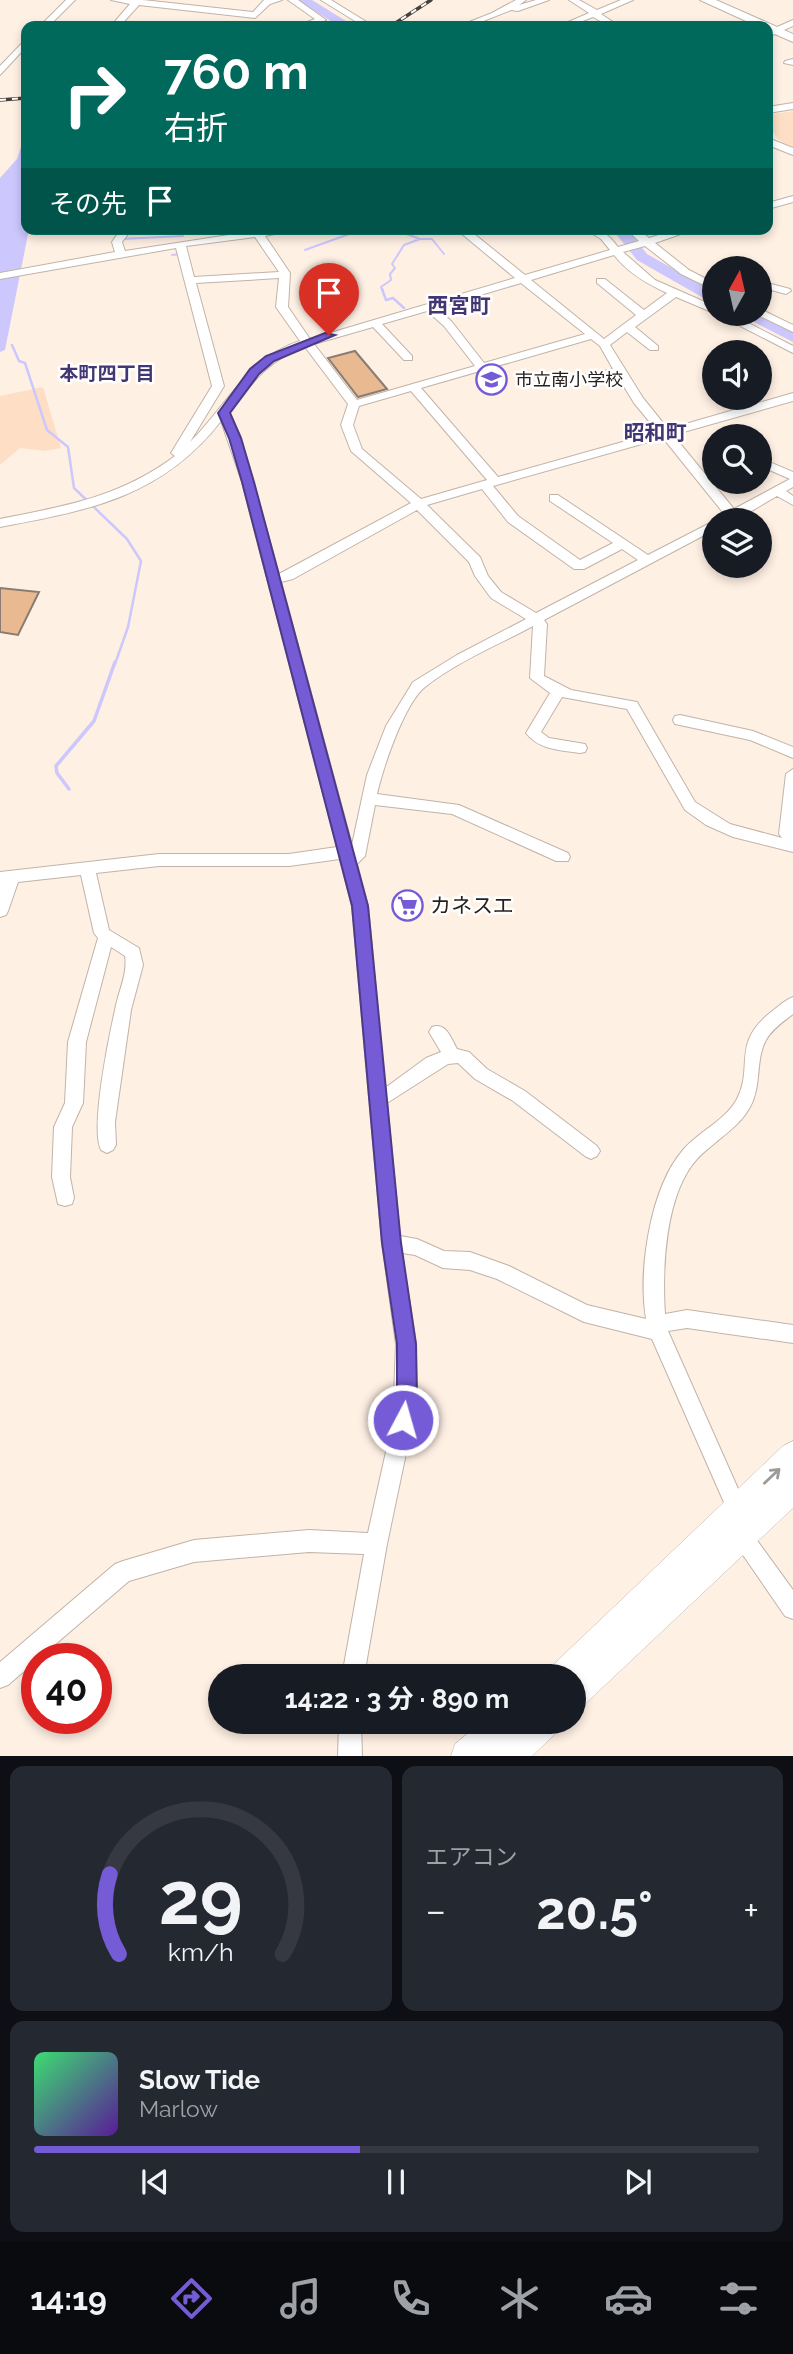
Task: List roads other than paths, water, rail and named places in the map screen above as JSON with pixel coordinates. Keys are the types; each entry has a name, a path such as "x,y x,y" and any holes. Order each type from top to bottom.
{"highway":[{"path":"586,1681 739,1522 793,1456"},
{"path":"578,1664 739,1522 793,1487"},
{"path":"467,1755 493,1734"},
{"path":"507,1755 530,1734"}],"main road":[{"path":"706,0 752,21"},
{"path":"773,30 793,38"}],"street":[{"path":"49,21 71,0"},
{"path":"115,0 255,15"},
{"path":"250,21 267,2 278,0"},
{"path":"292,0 322,20 318,21"},
{"path":"325,0 361,21"},
{"path":"481,21 522,0"},
{"path":"509,8 518,10 545,0"},
{"path":"573,0 607,21"},
{"path":"575,21 629,0"},
{"path":"119,21 135,2"},
{"path":"773,28 793,23"},
{"path":"0,72 21,48"},
{"path":"773,109 793,106"},
{"path":"773,143 793,152"},
{"path":"773,203 793,199"},
{"path":"773,203 793,213"},
{"path":"121,255 117,242 122,235"},
{"path":"0,276 239,235"},
{"path":"254,235 284,275 282,307 354,404"},
{"path":"468,235 604,344 638,400 721,508"},
{"path":"601,235 620,250 625,262 651,282 702,305"},
{"path":"636,235 643,243 702,281"},
{"path":"0,523 120,496 155,478 201,438 224,413 254,372 270,358 306,341 670,235"},
{"path":"180,244 218,386 175,452 182,456"},
{"path":"191,280 284,275"},
{"path":"601,281 643,315"},
{"path":"772,286 790,288"},
{"path":"775,300 790,288"},
{"path":"604,344 674,293"},
{"path":"428,306 448,324 481,366"},
{"path":"772,318 793,329"},
{"path":"374,322 408,358"},
{"path":"746,326 793,350"},
{"path":"628,327 654,348"},
{"path":"354,404 593,335"},
{"path":"579,379 619,371"},
{"path":"414,387 489,482 513,519 579,566 622,544"},
{"path":"274,580 288,576 419,503 793,397"},
{"path":"354,404 346,425 358,451 419,503 475,560 480,576 498,599 535,618 540,625 537,678 545,686 558,691 632,705 690,806 699,815 762,843 793,846"},
{"path":"224,413 235,438 360,906 391,1243 407,1344 407,1396 376,1544 355,1664"},
{"path":"201,438 219,433 235,438"},
{"path":"772,467 793,476"},
{"path":"746,508 793,482"},
{"path":"777,491 793,501"},
{"path":"554,498 645,559"},
{"path":"0,911 5,878 159,860 289,860 357,856 374,775 393,726 418,685 535,618 702,531"},
{"path":"558,691 533,733 545,742 580,748"},
{"path":"680,720 753,736 793,753"},
{"path":"793,774 787,834 793,846"},
{"path":"370,799 454,809 562,857"},
{"path":"89,874 100,928 106,937 132,953 135,965 121,1023 106,1122 107,1145"},
{"path":"65,1198 61,1177 63,1127 74,1103 77,1042 106,937"},
{"path":"793,1004 767,1025 757,1041 748,1094 742,1106 688,1157 677,1177 664,1218 652,1288 657,1327 739,1522 793,1608"},
{"path":"439,1032 453,1055"},
{"path":"379,1098 391,1094 442,1058 463,1056 481,1074 519,1096 591,1151"},
{"path":"391,1243 416,1247 443,1259 470,1261 502,1272 584,1313 657,1327 687,1319 793,1334"},
{"path":"0,1677 124,1573 194,1551 309,1541 376,1544"},
{"path":"350,1734 350,1755"}],"waterway":[{"path":"303,0 339,21"},
{"path":"305,250 346,235"},
{"path":"409,235 420,239"},
{"path":"624,235 642,257 702,292"},
{"path":"121,239 183,236"},
{"path":"382,289 381,287 391,280 390,274 395,268 392,264 404,245 420,239"},
{"path":"420,239 432,239 444,254"},
{"path":"172,255 180,254"},
{"path":"382,289 386,300 393,298 404,308"},
{"path":"771,326 793,337"},
{"path":"12,345 19,361 25,363 47,430 68,447 74,488 127,539 141,561 128,627 115,664"},
{"path":"69,789 57,773 56,766 94,721 115,662"}],"railway":[{"path":"399,21 431,0"},
{"path":"0,100 21,98"}],"place":[{"name":"市立南小学校","path":"492,380"},
{"name":"カネスエ","path":"407,906"}],"district":[{"name":"西宮町","path":"459,306"},
{"name":"本町四丁目","path":"107,373"},
{"name":"昭和町","path":"655,433"}]}
